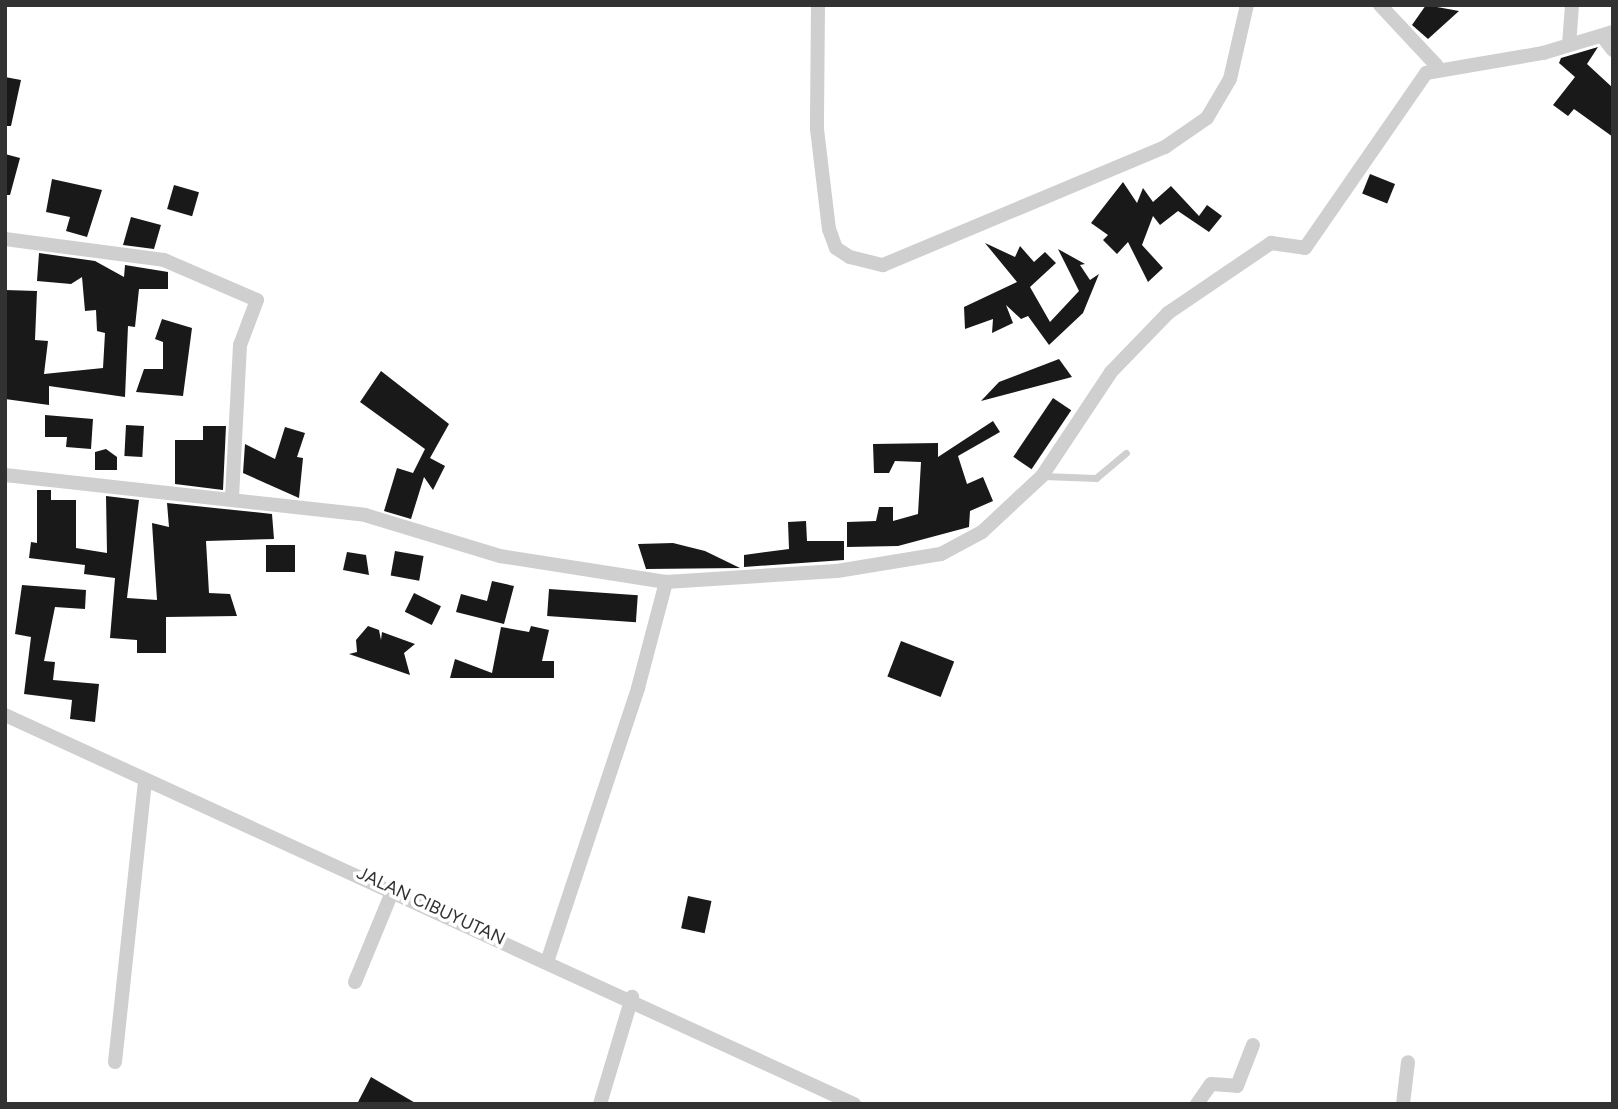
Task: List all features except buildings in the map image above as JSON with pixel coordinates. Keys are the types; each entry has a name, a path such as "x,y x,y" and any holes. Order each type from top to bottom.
{"street":[{"path":"818,5 817,129 829,229 836,248 850,257 883,265 1165,147 1207,118 1230,79 1247,5"},
{"path":"1380,5 1437,66"},
{"path":"1569,45 1572,5"},
{"path":"5,475 365,515 500,556 666,582 837,570 942,554 982,532 1042,476 1111,372 1168,313 1271,243 1306,246 1412,85 1437,66 1569,45 1608,34 1613,50"},
{"path":"5,239 164,260 257,300 240,345 232,499"},
{"path":"548,959 638,688 666,582"},
{"name":"JALAN CIBUYUTAN","path":"5,715 145,782 632,997 854,1104"},
{"path":"115,1062 145,782"},
{"path":"355,982 393,890"},
{"path":"600,1104 632,997"},
{"path":"1197,1104 1211,1084 1237,1086 1253,1045"},
{"path":"1403,1104 1408,1062"}],"lane":[{"path":"1042,476 1096,478 1126,453"}]}
